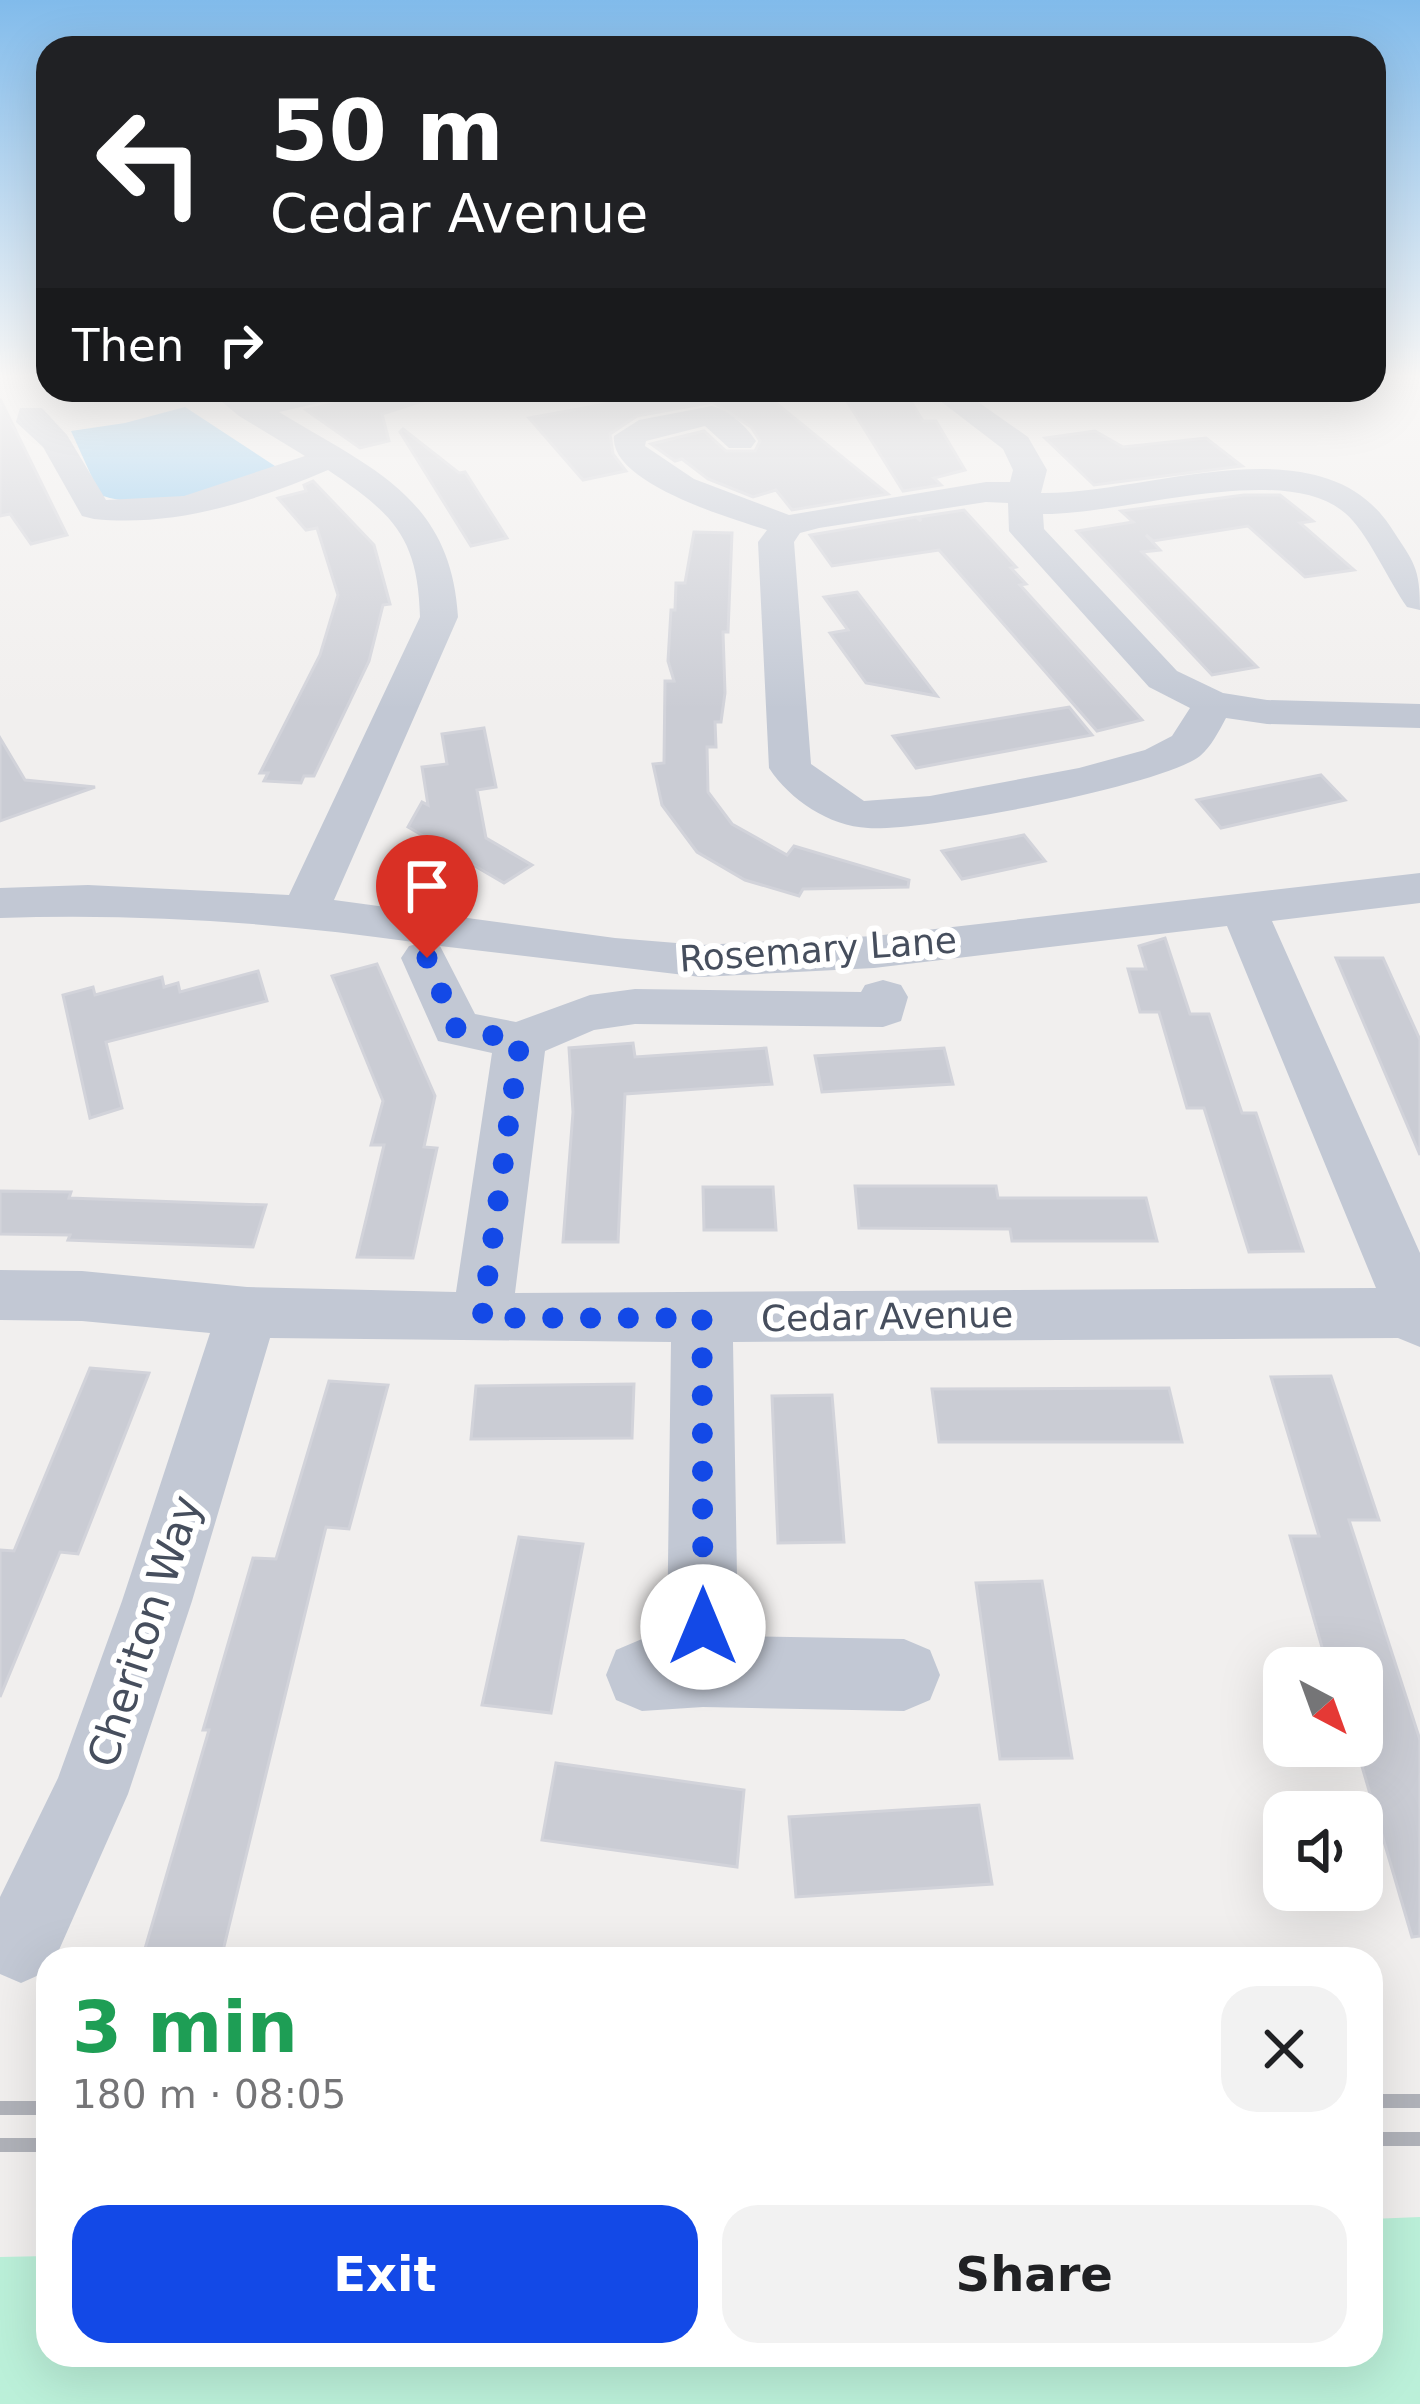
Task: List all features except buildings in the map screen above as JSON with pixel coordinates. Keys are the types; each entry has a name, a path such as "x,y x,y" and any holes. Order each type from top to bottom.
{"street":[{"path":"80,485 94,509 127,514 263,485"},
{"path":"305,911 439,617 437,575 418,527 368,485"},
{"path":"685,485 788,526"},
{"path":"1027,485 1027,531 1163,679 1213,704 1267,712 1420,716"},
{"path":"1213,704 1186,748 1144,767 906,814 864,815 820,797 790,767 776,542 788,526 815,518 986,492 1086,504 1222,485"},
{"path":"1316,485 1359,506 1414,580"},
{"name":"Rosemary Lane","path":"0,903 88,900 305,911 615,954 701,961 874,952 1420,887"},
{"path":"1243,908 1398,1214 1418,1318"},
{"path":"427,958 456,1028 520,1041 598,1011 699,1006 883,1009 883,997"},
{"path":"482,1318 520,1041"},
{"name":"Cedar Avenue","path":"0,1295 82,1296 247,1312 482,1318 1418,1318"},
{"name":"Cheriton Way","path":"21,1942 90,1794 157,1601 247,1312"},
{"path":"702,1318 673,1673 904,1675"}],"green space":[{"path":"1420,2217 1420,2404 0,2404 0,2257 36,2256 36,2367 1383,2367 1383,2219"}],"water":[{"path":"96,485 225,485 144,501 100,495"}],"railway":[{"path":"1383,2101 1420,2101"},
{"path":"0,2108 36,2108"},
{"path":"1383,2139 1420,2139"},
{"path":"0,2145 36,2145"}],"route":[{"path":"427,958 456,1028 520,1041 482,1318 702,1318 703,1627"}]}
